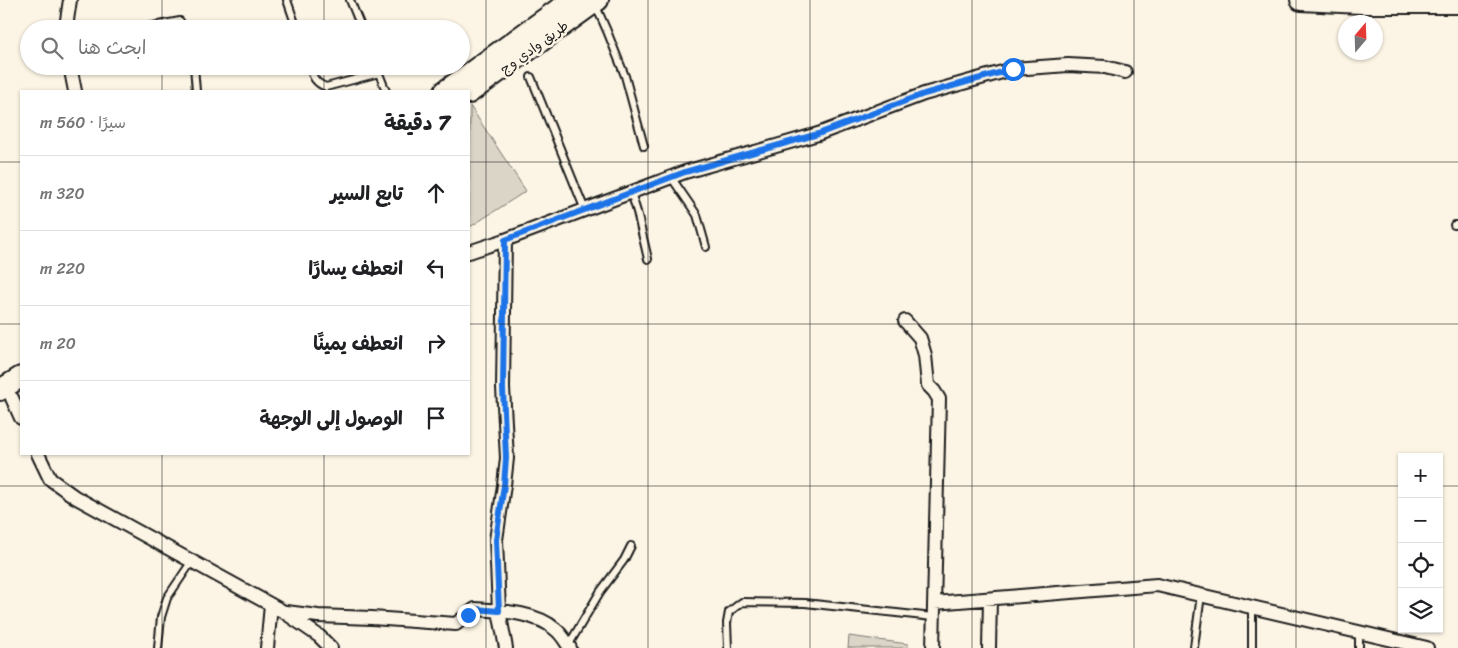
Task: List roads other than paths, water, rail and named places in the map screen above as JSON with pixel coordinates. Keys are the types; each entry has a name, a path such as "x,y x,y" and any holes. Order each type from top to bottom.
{"main road":[{"name":"طريق وادي وج","path":"470,73 571,0"},
{"path":"1301,0 1361,3 1458,3"},
{"name":"طريق وادي وج","path":"470,92 596,2"},
{"name":"طريق وادي وج","path":"446,90 467,75"},
{"path":"8,397 20,379"}],"street":[{"path":"67,20 70,0"},
{"path":"470,252 685,172 818,134 924,94 1013,69 1068,65 1105,67 1125,72"},
{"path":"72,75 75,90"},
{"path":"505,240 503,388 506,458 496,540 499,611 506,648"},
{"path":"905,321 920,338 925,356 928,385 939,399 932,648"},
{"path":"8,397 20,416"},
{"path":"38,455 50,479 75,497 284,612 319,636 331,648"},
{"path":"934,603 1157,586 1359,632 1394,644 1427,648"},
{"path":"989,648 990,598"},
{"path":"267,648 271,605"},
{"path":"284,612 318,616 456,624 475,609 499,611 539,618 562,635 569,647"}],"lane":[{"path":"287,0 294,20"},
{"path":"350,0 358,20"},
{"path":"596,2 625,76 644,146"},
{"path":"195,75 196,90"},
{"path":"312,75 319,84 326,87 363,75"},
{"path":"380,75 386,90"},
{"path":"531,77 585,210"},
{"path":"671,177 697,215 706,248"},
{"path":"631,192 648,259"},
{"path":"569,647 600,592 624,560 631,546"},
{"path":"158,648 161,617 167,598 192,561"},
{"path":"1194,648 1201,595"},
{"path":"728,648 727,623 729,612 742,602 805,603 933,617"},
{"path":"1252,607 1252,648"},
{"path":"1359,632 1359,648"}]}
